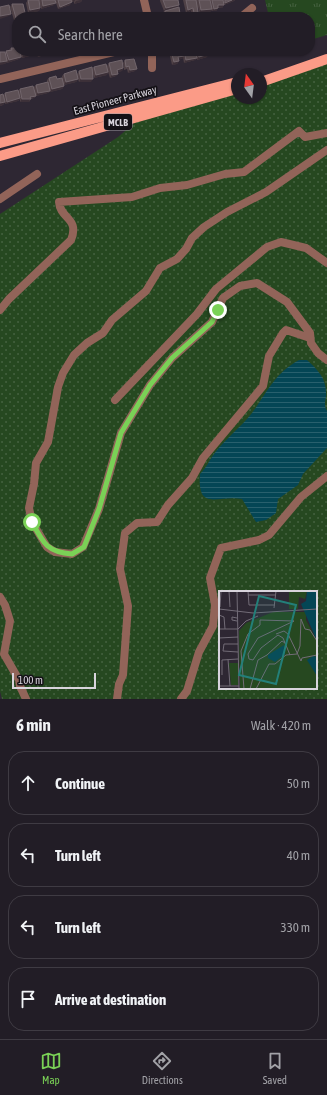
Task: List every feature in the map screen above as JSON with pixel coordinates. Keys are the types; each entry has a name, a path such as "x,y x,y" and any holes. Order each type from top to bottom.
{"main road":[{"path":"267,76 327,59"},
{"path":"267,79 275,75"},
{"name":"East Pioneer Parkway","path":"0,143 231,84"},
{"name":"East Pioneer Parkway","path":"0,156 231,91"}],"street":[{"path":"144,0 147,12"},
{"path":"247,12 252,8"},
{"path":"0,79 97,56"},
{"path":"152,56 152,68"},
{"path":"0,310 9,299 71,240 74,232 74,225 61,209 58,202 132,197 160,188 187,185 224,174 244,172 299,132 305,137 327,133"},
{"path":"327,150 266,192 227,212 204,227 192,238 186,249 177,259 160,268 146,291 112,320 103,333 87,343 74,355 63,373 58,387 48,442 36,463 34,484 29,508 32,522 47,547 55,552 72,554 84,547 99,509 121,433 150,385 172,358 212,322 223,298 232,290 240,286 257,283 287,302 310,333 311,343 318,353 327,360"},
{"path":"0,199 37,174"},
{"path":"115,400 197,314 216,289 267,247 281,242 306,248 318,255 327,263"},
{"path":"117,699 119,684 124,675 128,606 120,569 125,533 136,523 157,522 168,505 192,478 203,458 263,386 269,356 282,332 286,330 310,338"},
{"path":"182,699 188,691 199,652 214,621 216,605 210,578 221,548 259,540 269,535 301,497 327,476"},
{"path":"0,597 5,604 10,621 4,654 20,680 20,686 26,699"}],"green space":[{"path":"265,0 327,0 327,35 315,39 315,12 268,12"},
{"path":"327,59 327,699 2,699 0,691 0,214 118,137 137,121 231,88 231,104 267,104 267,78"}],"water":[{"path":"299,360 307,360 321,375 325,385 327,448 303,474 298,485 278,499 276,513 266,520 256,522 242,499 206,498 202,493 200,486 200,474 218,449 252,413 277,377 290,365"}],"building":[{"path":"28,0 39,0 40,8 30,10"},
{"path":"42,0 55,0 56,3 43,6"},
{"path":"58,0 71,0 72,2 60,7"},
{"path":"163,0 178,0 179,5 166,8"},
{"path":"186,0 196,0 198,12 194,12 193,8 188,10"},
{"path":"199,0 210,0 212,9 201,10"},
{"path":"212,0 223,0 224,5 218,5 218,8 214,9"},
{"path":"225,0 232,0 225,3"},
{"path":"12,4 23,4 25,12 14,12"},
{"path":"9,5 11,14 0,16 0,7"},
{"path":"179,7 180,12 165,12"},
{"path":"12,50 12,56 21,57 9,60 6,51"},
{"path":"0,52 5,52 7,61 0,62"},
{"path":"172,56 184,56 178,57 179,61 174,62"},
{"path":"185,56 196,56 197,58 186,60"},
{"path":"134,59 137,69 130,70 129,66 126,67 125,60"},
{"path":"122,60 123,68 117,70 118,74 112,75 109,63"},
{"path":"106,64 108,72 96,75 94,67"},
{"path":"92,67 93,79 81,79 79,71"},
{"path":"76,70 78,79 66,82 64,74"},
{"path":"56,76 57,79 62,78 64,86 52,89 49,78"},
{"path":"48,82 50,91 38,93 36,85"},
{"path":"33,86 36,96 30,97 31,99 22,99 20,89"},
{"path":"18,90 20,98 7,102 5,93"},
{"path":"3,94 5,102 0,103 0,95"}],"route":[{"path":"32,522 47,547 55,552 72,554 84,547 99,509 110,466 121,433 150,385 172,358 212,322 218,310"}]}
